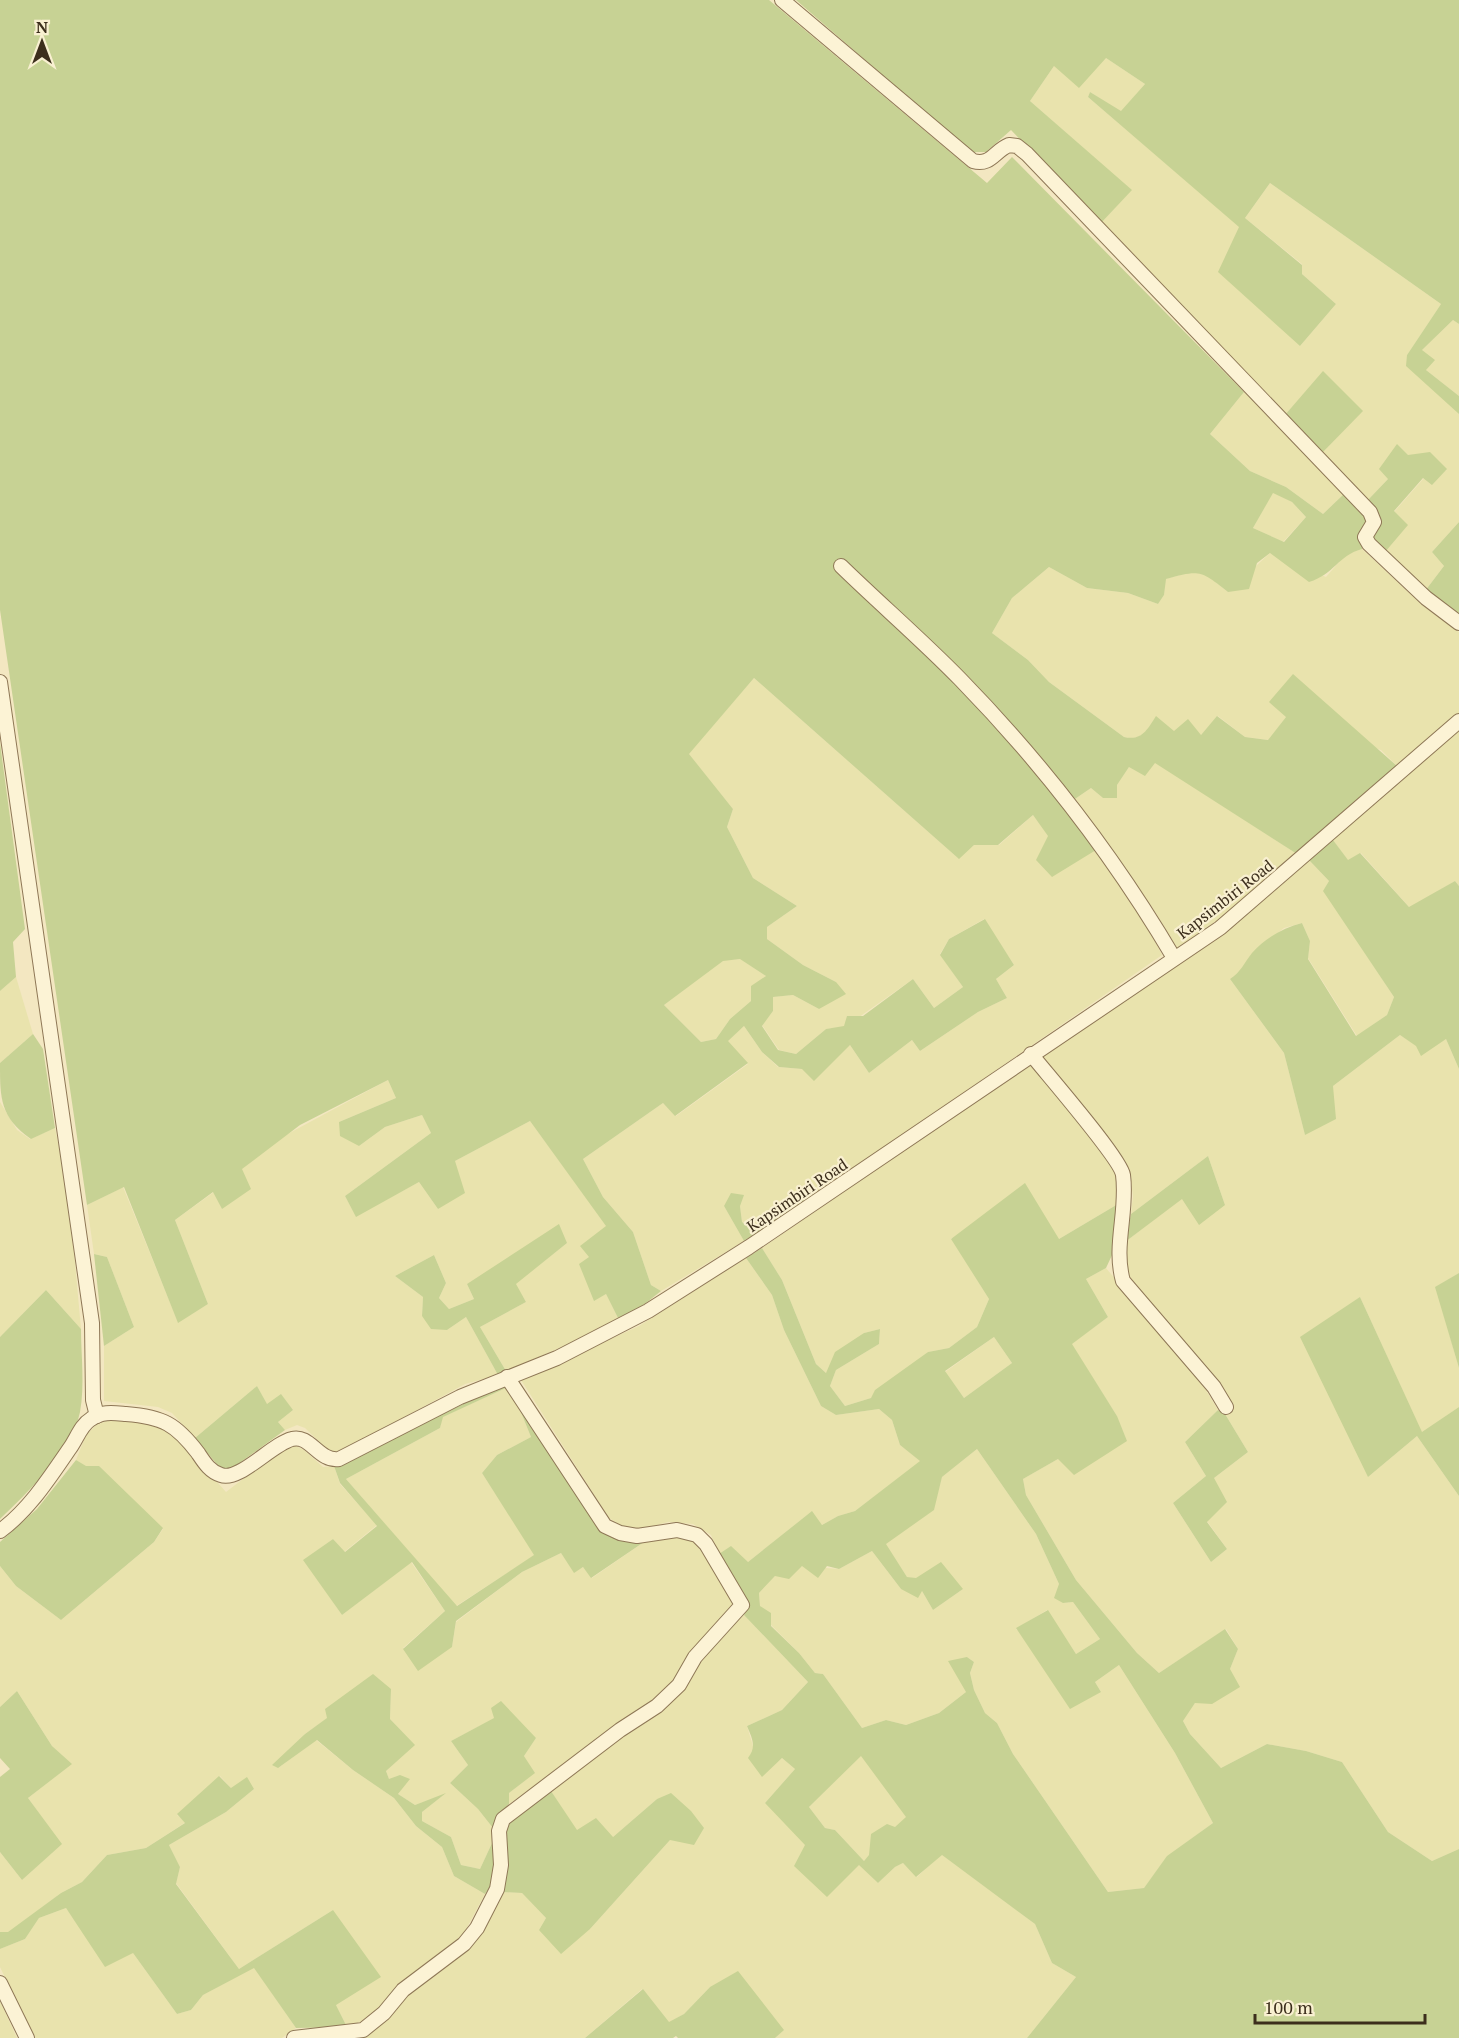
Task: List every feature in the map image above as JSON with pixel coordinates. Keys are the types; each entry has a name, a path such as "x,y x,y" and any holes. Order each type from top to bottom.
{"street":[{"path":"782,0 973,161 982,164 990,161 1009,145 1017,146 1027,154 1370,512 1374,522 1365,537 1369,544 1426,598 1459,622"},
{"path":"841,566 959,678 1053,782 1146,911 1174,958"},
{"path":"0,682 92,1323 93,1400 97,1416 81,1430 43,1487 0,1531"},
{"name":"Kapsimbiri Road","path":"97,1416 111,1413 152,1416 167,1422 179,1430 213,1472 222,1476 230,1476 280,1443 293,1438 303,1440 326,1458 339,1460 450,1401 557,1358 648,1311 906,1142 1031,1054 1220,928 1459,721"},
{"path":"1031,1054 1120,1163 1124,1188 1118,1264 1123,1281 1214,1387 1226,1407"},
{"path":"294,2038 363,2030 384,2013 403,1990 464,1944 477,1928 497,1889 501,1865 499,1831 503,1819 620,1730 657,1706 679,1686 695,1657 742,1604 706,1544 697,1535 677,1530 637,1536 620,1533 605,1526 507,1377"},
{"path":"0,1983 27,2038"}],"shaded area":[{"path":"1106,58 1145,84 1121,112 1090,92 1088,97 1240,227 1300,346 1336,304 1302,274 1302,264 1245,218 1270,183 1441,304 1407,355 1459,414 1459,522 1432,552 1444,566 1425,591 1385,552 1394,512 1424,478 1447,470 1388,479 1368,500 1322,453 1362,410 1285,415 1101,223 1131,190 1030,101 1054,66"},
{"path":"1453,320 1459,324 1459,396 1426,370 1422,350"},
{"path":"1244,392 1346,492 1323,514 1286,487 1250,471 1210,434"},
{"path":"1273,492 1292,502 1306,517 1283,542 1253,528"},
{"path":"1362,549 1422,605 1459,632 1459,713 1397,766 1381,750 1286,717 1269,740 1245,737 1218,716 1201,735 1174,731 1144,734 1133,739 1124,737 1049,682 1028,660 992,633 1012,598 1049,567 1087,588 1128,593 1158,604 1164,595 1165,579 1195,571 1208,576 1228,592 1270,553 1326,577 1346,554"},
{"path":"754,678 958,858 974,845 999,845 1033,815 1049,836 1096,850 1139,910 1162,955 816,1195 805,1194 784,1212 751,1229 742,1222 740,1206 724,1206 744,1241 661,1291 651,1285 633,1232 603,1197 583,1159 663,1103 676,1116 748,1064 727,1041 744,1026 762,1052 778,1067 802,1069 850,1045 869,1073 912,1040 920,1051 978,1012 1007,998 996,979 1014,965 984,919 949,939 940,954 963,987 934,1008 913,979 845,1027 826,1029 796,1054 779,1050 762,1025 773,1011 772,997 793,995 819,1009 836,982 803,965 767,939 767,927 797,906 753,878 727,827 733,809 688,754"},
{"path":"1459,730 1459,886 1455,881 1410,908 1361,853 1348,861 1333,840"},
{"path":"1155,762 1297,854 1228,913 1177,948 1152,907 1072,801 1091,788 1103,798 1117,785 1129,767"},
{"path":"1309,860 1329,881 1324,891 1394,997 1387,1015 1357,1036 1308,958 1310,941 1302,923 1284,928 1253,953 1238,974 1230,979 1284,1053 1305,1135 1333,1086 1400,1035 1417,1046 1446,1039 1459,1069 1459,1273 1436,1287 1459,1368 1459,1407 1422,1433 1360,1297 1368,1477 1417,1436 1459,1496 1459,1849 1432,1861 1388,1832 1342,1762 1306,1751 1267,1744 1221,1768 1190,1734 1183,1721 1195,1703 1230,1669 1238,1649 1226,1629 1159,1673 1137,1653 1076,1580 1026,1495 1023,1479 1058,1459 1117,1416 1071,1344 1108,1317 1086,1279 1106,1268 1201,1382 1218,1410 1185,1442 1206,1476 1173,1503 1211,1562 1227,1549 1207,1521 1214,1478 1248,1452 1225,1414 1233,1404 1126,1275 1125,1242 1182,1198 1225,1205 1208,1156 1131,1214 1133,1196 1130,1175 1122,1157 1042,1056 1228,930"},
{"path":"741,959 766,976 751,1001 730,1019 716,1039 701,1042 664,1005 723,960"},
{"path":"16,977 33,1034 0,1063 0,991"},
{"path":"1031,1063 1099,1150 1114,1162 1118,1175 1118,1204 1059,1239 951,1238 989,1299 977,1327 949,1348 928,1352 871,1398 845,1406 830,1386 836,1370 879,1344 880,1329 864,1333 826,1373 816,1364 782,1280 762,1248"},
{"path":"388,1080 396,1098 339,1122 359,1146 385,1127 422,1115 431,1133 345,1196 356,1216 419,1182 438,1209 455,1161 530,1121 607,1226 581,1246 590,1257 594,1300 606,1294 618,1318 566,1345 506,1371 480,1327 526,1302 515,1284 567,1243 467,1284 474,1299 449,1309 439,1298 446,1283 434,1255 395,1276 423,1297 422,1316 447,1330 466,1317 498,1375 465,1384 340,1452 331,1453 305,1428 297,1425 285,1430 278,1422 293,1410 267,1405 257,1386 195,1438 172,1413 158,1407 104,1401 104,1346 134,1327 107,1257 94,1254 87,1205 123,1187 178,1322 208,1304 175,1220 214,1192 222,1209 241,1169 282,1137"},
{"path":"0,1102 17,1130 30,1139 55,1128 69,1196 81,1329 46,1290 0,1337"},
{"path":"746,1258 772,1295 784,1330 821,1406 836,1415 879,1409 892,1420 900,1445 921,1461 855,1511 838,1516 822,1525 811,1512 748,1562 719,1554 711,1535 693,1524 668,1522 642,1529 623,1527 609,1518 521,1380 639,1326"},
{"path":"994,1337 1012,1363 964,1398 945,1372"},
{"path":"508,1387 514,1395 531,1437 497,1455 482,1473 535,1555 456,1606 346,1479 440,1428 442,1417"},
{"path":"109,1420 150,1422 171,1430 226,1492 282,1449 294,1445 304,1450 323,1467 334,1466 340,1484 377,1525 344,1552 333,1539 304,1560 342,1615 411,1562 445,1611 403,1648 452,1647 456,1622 522,1572 561,1553 574,1572 583,1567 592,1578 644,1542 674,1535 690,1538 703,1548 737,1604 656,1701 509,1804 509,1793 534,1773 524,1756 536,1738 495,1718 451,1741 468,1765 450,1783 478,1809 493,1828 493,1841 480,1869 461,1865 451,1837 422,1821 422,1812 443,1795 415,1805 398,1794 409,1779 389,1779 386,1771 414,1745 390,1719 391,1689 328,1718 305,1734 278,1768 316,1740 353,1770 394,1798 416,1826 442,1847 454,1876 485,1894 463,1935 401,1982 372,2017 347,2027 336,2005 333,1910 239,1969 176,1883 180,1867 169,1845 226,1812 254,1789 231,1788 220,1776 177,1815 186,1822 146,1848 107,1855 82,1882 61,1893 8,1933 0,1932 0,1852 22,1880 61,1844 28,1798 71,1764 52,1746 17,1691 0,1707 0,1566 16,1586 61,1620 154,1542 163,1529 76,1460 86,1435 96,1425"},
{"path":"977,1449 1036,1534 1059,1584 1063,1603 1073,1602 1100,1639 1076,1654 1047,1610 1016,1629 1101,1692 1095,1682 1119,1665 1175,1753 1213,1823 1168,1856 1144,1888 1108,1892 1013,1754 997,1723 985,1713 974,1690 970,1673 974,1662 967,1657 966,1692 939,1713 906,1725 886,1720 862,1728 823,1674 815,1673 771,1625 760,1606 759,1593 775,1576 802,1566 839,1569 872,1551 901,1589 922,1591 933,1610 963,1589 907,1577 885,1544 933,1510 942,1477"},
{"path":"744,1615 808,1682 782,1710 747,1726 762,1776 782,1758 795,1769 765,1803 859,1864 878,1883 895,1867 903,1863 917,1877 941,1854 1035,1924 1052,1963 1076,1977 1027,2038 775,2038 783,2030 710,1987 684,2014 669,2023 642,1989 585,2038 349,2038 476,1937 502,1892 522,1893 546,1918 539,1930 590,1929 670,1840 657,1799 613,1837 576,1830 551,1791 616,1738"},
{"path":"861,1755 907,1817 864,1861 835,1830 825,1828 809,1807"},
{"path":"66,1908 86,1936 133,1953 177,2014 191,2010 203,1995 254,1967 296,2028 282,2038 34,2038 0,1967 0,1949 25,1939 39,1918"},
{"path":"0,2001 17,2038 0,2038"}],"green space":[{"path":"0,0 769,0 987,183 1012,157 1244,392 1210,434 1250,471 1286,487 1323,514 1346,492 1370,521 1362,536 1362,549 1347,556 1318,579 1309,582 1270,553 1257,563 1249,589 1228,592 1205,576 1186,574 1166,579 1164,595 1158,604 1128,593 1087,588 1049,567 1012,598 992,633 1028,660 1049,682 1124,737 1140,736 1156,716 1174,731 1188,719 1201,735 1217,716 1245,737 1268,740 1286,717 1269,702 1293,674 1397,766 1297,854 1155,763 1145,776 1129,767 1117,785 1117,798 1103,798 1091,788 1072,801 1008,721 835,568 991,718 1066,807 1096,850 1052,877 1036,860 1048,836 1033,815 998,845 974,845 959,859 754,678 689,754 733,809 727,827 753,878 797,906 767,927 767,939 803,965 836,982 846,994 819,1009 793,995 773,997 773,1011 762,1026 778,1050 796,1054 826,1029 844,1026 847,1016 863,1016 913,979 934,1008 963,987 940,955 949,939 985,919 1014,965 996,979 1007,998 978,1012 920,1051 912,1040 869,1073 850,1045 814,1081 802,1069 779,1067 762,1052 744,1026 728,1041 748,1063 675,1116 663,1103 583,1159 603,1197 633,1232 651,1285 661,1291 641,1307 618,1318 606,1294 594,1301 579,1264 589,1257 580,1246 606,1226 530,1121 455,1161 465,1193 438,1209 419,1182 356,1217 345,1196 431,1133 422,1115 385,1127 359,1146 340,1136 339,1122 396,1098 388,1080 300,1125 242,1169 251,1189 222,1209 213,1192 175,1220 208,1304 178,1323 124,1187 87,1205 0,610","holes":["1273,493 1292,502 1306,517 1284,542 1253,528","740,959 766,976 751,986 751,1001 730,1019 716,1039 701,1042 664,1005 723,961"]},
{"path":"796,0 1459,0 1459,324 1453,320 1422,350 1435,360 1426,370 1459,396 1459,414 1406,366 1407,355 1441,304 1270,183 1245,218 1302,265 1302,274 1336,304 1300,346 1218,272 1239,227 1088,97 1090,92 1121,111 1145,84 1106,58 1079,88 1054,66 1030,101 1132,190 1101,223 1011,130 986,152 971,152"},
{"path":"1323,371 1363,411 1322,453 1285,415"},
{"path":"1397,444 1408,455 1430,452 1447,469 1432,485 1423,478 1394,511 1408,525 1385,552 1372,541 1371,535 1377,517 1375,509 1368,500 1388,479 1379,469"},
{"path":"1459,522 1459,616 1425,591 1444,566 1432,552"},
{"path":"0,743 25,929 13,942 16,977 0,991"},
{"path":"1333,840 1348,860 1360,853 1409,907 1455,881 1459,886 1459,1069 1446,1039 1421,1056 1416,1046 1400,1035 1333,1086 1336,1119 1305,1135 1284,1053 1230,979 1252,953 1269,938 1302,923 1310,941 1308,959 1356,1036 1387,1015 1394,997 1323,891 1329,881 1309,860"},
{"path":"33,1034 43,1049 55,1128 31,1139 13,1123 4,1106 0,1087 0,1063"},
{"path":"1208,1156 1225,1205 1199,1225 1182,1199 1125,1242 1131,1214"},
{"path":"1025,1183 1059,1239 1118,1204 1113,1253 1106,1268 1086,1279 1108,1317 1072,1344 1117,1416 1127,1441 1074,1475 1058,1459 1023,1479 1026,1495 1076,1580 1137,1653 1159,1673 1225,1629 1238,1649 1230,1669 1240,1687 1212,1704 1195,1703 1183,1721 1190,1734 1221,1768 1267,1744 1306,1751 1342,1762 1388,1832 1432,1861 1459,1849 1459,2038 1027,2038 1076,1977 1052,1963 1035,1924 942,1855 916,1877 903,1863 895,1867 878,1883 859,1865 827,1897 794,1866 805,1845 765,1803 795,1769 782,1758 762,1777 748,1758 753,1746 747,1726 782,1710 808,1682 744,1615 749,1604 719,1554 731,1546 748,1562 812,1511 822,1525 838,1516 855,1511 920,1461 900,1445 892,1420 879,1409 836,1415 821,1406 784,1330 772,1295 746,1258 762,1248 782,1280 816,1364 826,1373 835,1352 864,1333 880,1329 879,1344 836,1370 830,1386 845,1406 871,1398 875,1390 928,1352 949,1348 977,1327 989,1299 951,1239","holes":["994,1337 1012,1363 964,1398 945,1371","977,1449 1036,1534 1059,1584 1054,1598 1063,1603 1073,1602 1100,1639 1076,1654 1048,1610 1016,1628 1070,1709 1101,1692 1095,1682 1119,1665 1175,1753 1213,1823 1167,1856 1144,1888 1108,1892 1013,1754 997,1723 985,1713 974,1690 970,1673 974,1662 967,1657 948,1661 966,1692 939,1713 906,1725 886,1720 862,1728 823,1674 815,1673 799,1653 771,1626 771,1613 760,1606 759,1593 775,1576 789,1579 802,1566 818,1578 827,1566 839,1569 872,1551 901,1589 918,1598 922,1591 933,1610 963,1589 941,1562 916,1578 907,1577 886,1544 934,1510 942,1477","861,1756 906,1817 895,1827 887,1824 871,1834 869,1855 864,1861 835,1830 825,1828 809,1807"]},
{"path":"731,1193 744,1195 740,1206 742,1222 751,1228 784,1212 805,1194 816,1195 744,1241 724,1206"},
{"path":"559,1224 567,1243 516,1284 526,1302 480,1327 506,1371 498,1375 466,1317 447,1330 431,1329 422,1316 423,1297 395,1276 434,1255 446,1283 439,1298 449,1309 474,1299 467,1284"},
{"path":"94,1254 107,1257 134,1327 104,1346"},
{"path":"1459,1273 1459,1368 1435,1287"},
{"path":"46,1290 81,1329 83,1381 80,1412 76,1426 58,1456 35,1484 0,1519 0,1337"},
{"path":"1360,1297 1422,1432 1459,1407 1459,1496 1417,1436 1368,1477 1300,1337"},
{"path":"505,1384 508,1387 443,1417 440,1428 346,1479 457,1606 534,1555 482,1473 497,1455 531,1437 514,1395 601,1528 644,1542 591,1578 583,1567 574,1573 561,1553 522,1572 456,1621 452,1647 418,1671 403,1649 445,1611 412,1562 342,1615 303,1560 333,1539 345,1552 377,1526 340,1483 334,1466"},
{"path":"257,1386 267,1404 281,1394 293,1410 278,1422 285,1430 230,1470 220,1468 195,1438"},
{"path":"1218,1410 1225,1414 1248,1452 1214,1478 1227,1502 1207,1522 1227,1549 1211,1562 1173,1503 1206,1476 1185,1442"},
{"path":"76,1460 86,1466 99,1466 163,1528 154,1542 61,1620 16,1586 0,1566 0,1542 37,1509"},
{"path":"373,1674 391,1689 390,1719 415,1745 386,1771 389,1779 400,1775 410,1779 398,1794 415,1805 446,1793 422,1812 422,1821 451,1837 461,1865 480,1869 493,1841 495,1879 485,1894 454,1876 442,1847 416,1826 394,1798 353,1770 317,1740 278,1768 272,1765 305,1734 327,1718 325,1709"},
{"path":"17,1691 52,1746 72,1764 28,1798 62,1844 22,1880 0,1852 0,1777 10,1769 0,1758 0,1707"},
{"path":"501,1701 536,1738 524,1756 535,1773 509,1793 509,1804 496,1817 493,1828 478,1809 450,1783 468,1765 451,1741 494,1718 491,1708"},
{"path":"219,1776 231,1788 247,1777 254,1789 226,1812 169,1845 180,1867 176,1884 239,1969 333,1910 381,1977 336,2005 347,2027 296,2028 254,1968 203,1995 191,2010 177,2014 133,1953 105,1967 66,1908 39,1918 25,1939 0,1949 0,1932 8,1932 61,1893 82,1882 107,1855 146,1848 185,1823 177,1814"},
{"path":"551,1791 577,1830 596,1818 613,1837 657,1799 671,1793 691,1811 704,1828 694,1845 670,1840 590,1929 561,1954 539,1930 546,1918 522,1893 502,1892 502,1841 506,1826 519,1812"},
{"path":"738,1971 784,2030 775,2038 678,2038 676,2036 673,2038 585,2038 643,1989 669,2022 684,2014 710,1987"}]}
